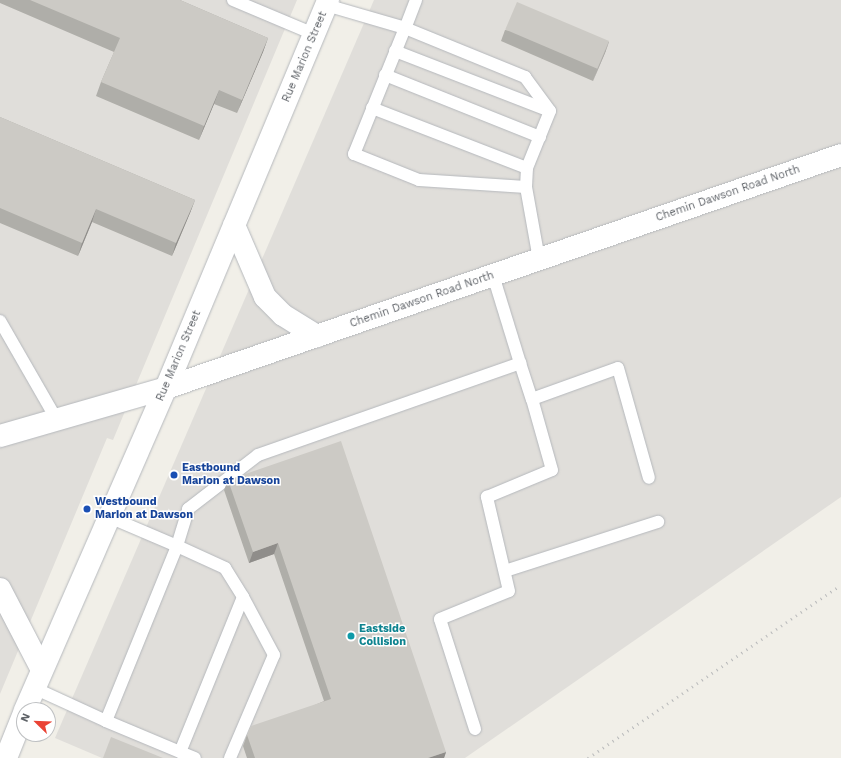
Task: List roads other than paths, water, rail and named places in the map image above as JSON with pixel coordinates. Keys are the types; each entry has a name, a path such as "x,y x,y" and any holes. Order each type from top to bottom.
{"street":[{"name":"Rue Marion Street","path":"28,702 166,388 327,2"},
{"name":"Chemin Dawson Road North","path":"0,436 166,388 841,155"},
{"path":"234,225 265,296 283,315 317,336"},
{"path":"3,598 38,679"},
{"path":"6,758 16,733"}],"lane":[{"path":"233,0 260,5 314,34"},
{"path":"416,0 354,154 419,180 526,187"},
{"path":"327,2 405,28 525,77 550,111"},
{"path":"395,52 550,111"},
{"path":"385,75 540,137"},
{"path":"372,108 527,168"},
{"path":"539,259 526,187 527,168 550,111"},
{"path":"475,729 440,619 509,591 487,497 552,470 532,399 492,275"},
{"path":"0,321 57,420"},
{"path":"106,721 177,546 188,509 258,455 520,363"},
{"path":"532,399 618,368 649,478"},
{"path":"109,517 225,568 243,597 274,655 230,758"},
{"path":"505,571 658,522"},
{"path":"180,752 243,597"},
{"path":"38,679 106,721 195,758"}],"railway":[{"path":"588,758 841,585"}],"place":[{"name":"Eastbound Marion at Dawson","path":"174,475"},
{"name":"Westbound Marion at Dawson","path":"87,509"},
{"name":"Eastside Collision","path":"351,636"}]}
